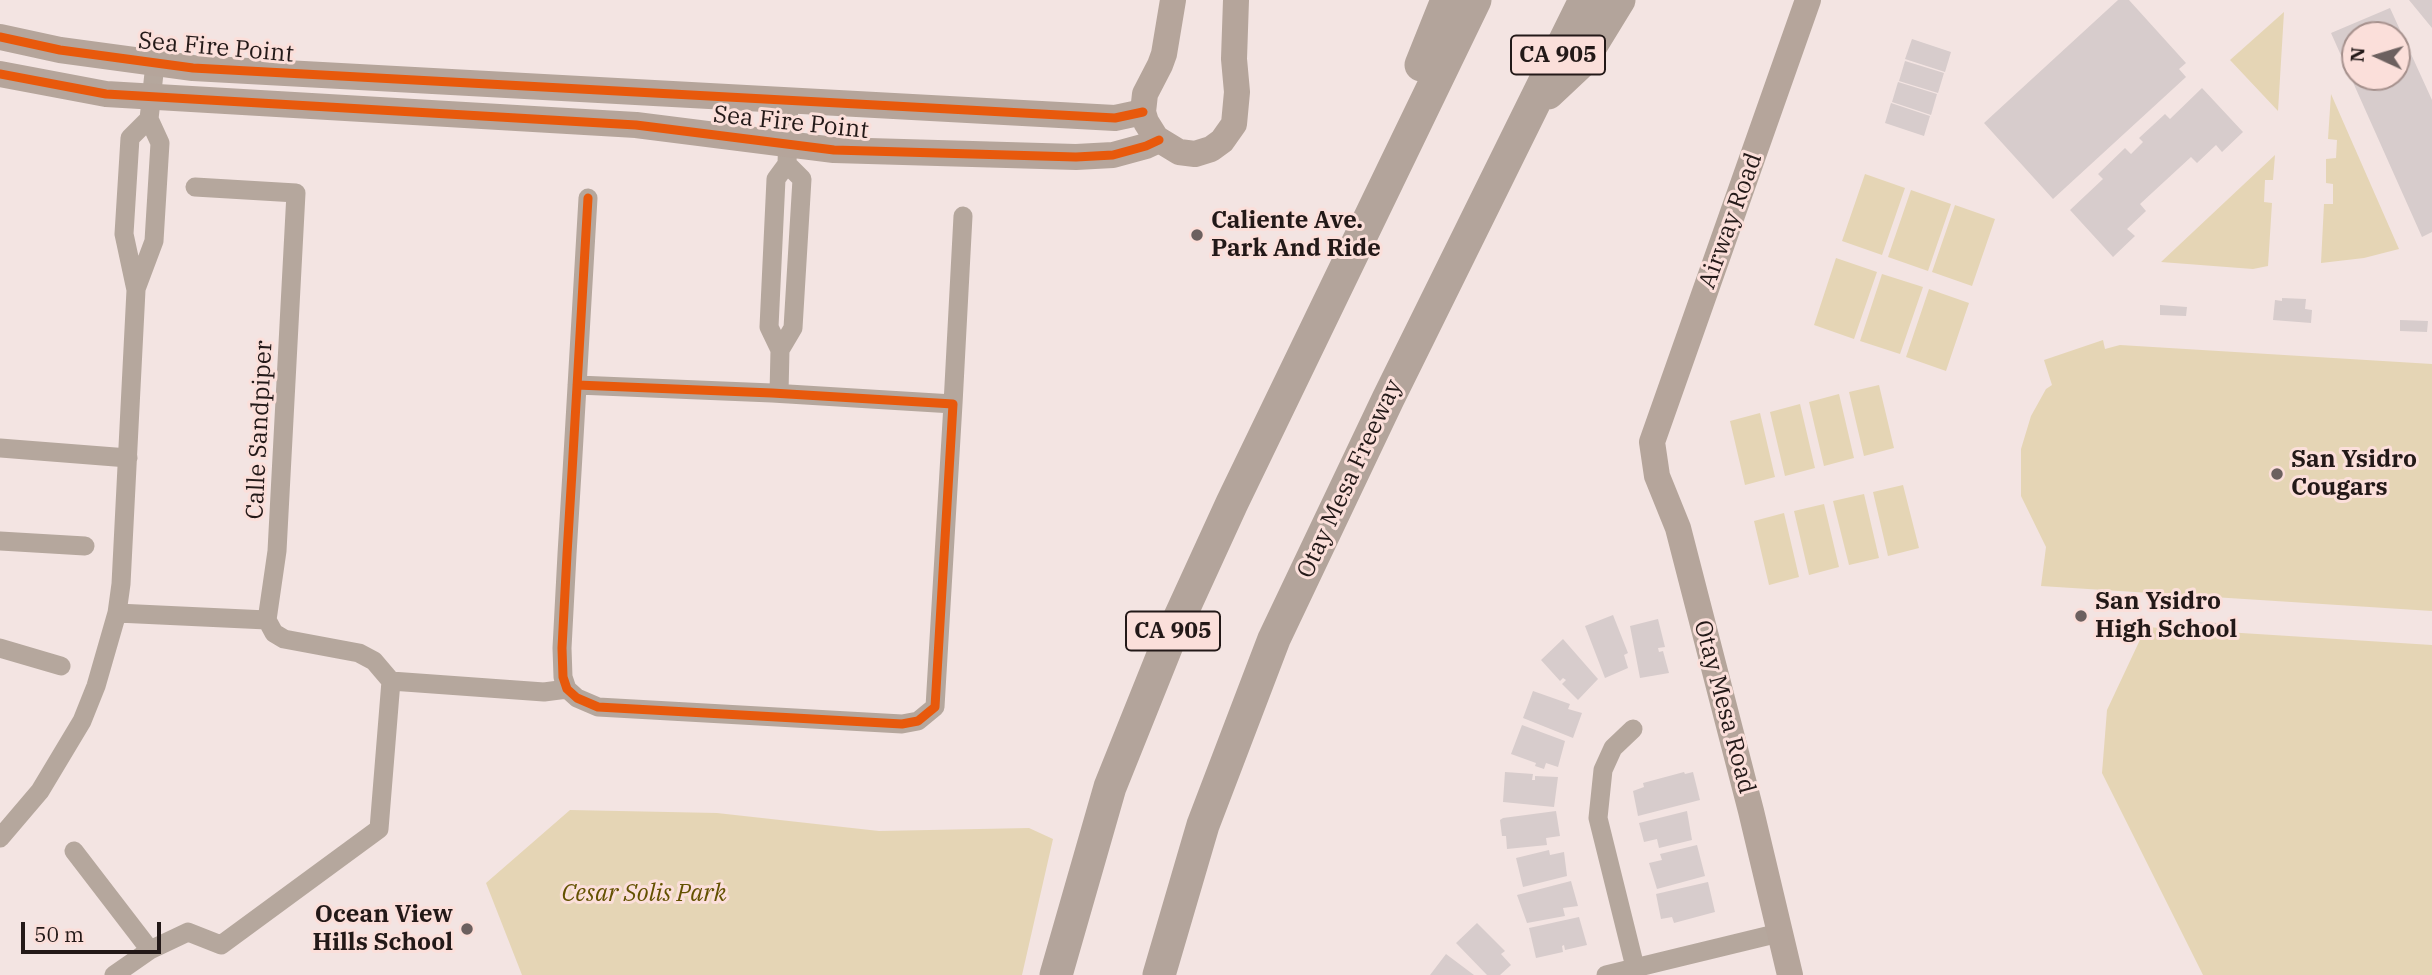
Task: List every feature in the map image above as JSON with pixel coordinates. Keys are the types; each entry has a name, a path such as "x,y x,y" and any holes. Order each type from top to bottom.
{"highway":[{"path":"1328,302 1447,0"},
{"name":"CA 905","path":"1056,975 1110,787 1162,658 1232,503 1475,0"},
{"name":"Otay Mesa Freeway","path":"1158,975 1203,825 1274,639 1388,398 1585,0"},
{"path":"1531,109 1581,62 1619,0"}],"street":[{"path":"1173,0 1164,54 1144,94 1143,112 1151,131 1159,140 1180,152 1195,154 1211,149 1222,141 1234,124 1237,92 1234,59 1236,0"},
{"name":"Airway Road","path":"1652,442 1808,0"},
{"name":"Sea Fire Point","path":"0,37 60,50 155,65 306,75 1115,118 1143,112"},
{"path":"136,290 154,241 160,143 150,109 155,65"},
{"name":"Sea Fire Point","path":"0,74 106,94 150,109 636,125 787,154 834,150 1076,157 1113,155 1159,140"},
{"path":"779,393 780,350 769,327 776,179 787,154 789,99"},
{"path":"0,838 40,791 82,721 96,686 117,613 121,584 136,290 124,234 130,138 150,109"},
{"name":"Calle Sandpiper","path":"195,187 296,193 276,562 267,620"},
{"path":"588,198 562,649 563,677 567,689 577,698 598,707 902,724 918,721 935,707 963,216"},
{"path":"577,385 779,393 953,404"},
{"name":"Otay Mesa Road","path":"1652,442 1657,476 1678,528 1790,975"},
{"path":"0,448 128,458"},
{"path":"0,541 85,546"},
{"path":"117,613 267,620 274,632 284,639 359,653 374,662 391,681 544,692 567,689"},
{"path":"0,648 61,666"},
{"path":"114,975 150,950 188,932 221,946 379,829 391,681"},
{"path":"1633,729 1613,748 1603,769 1598,818 1636,971"},
{"path":"74,851 150,950"},
{"path":"1606,975 1636,971 1779,933"}],"green space":[{"path":"2284,12 2278,111 2230,60"},
{"path":"2331,94 2399,249 2364,258 2321,263 2324,204 2333,204 2333,184 2326,183 2326,159 2336,158 2337,140 2328,139"},
{"path":"2275,155 2273,180 2265,180 2264,202 2272,203 2268,266 2253,269 2161,262"},
{"path":"1865,174 1905,188 1882,255 1842,241"},
{"path":"1911,190 1951,204 1928,271 1888,257"},
{"path":"1955,205 1995,219 1972,286 1932,272"},
{"path":"1836,258 1877,272 1854,339 1814,325"},
{"path":"1882,274 1923,287 1900,354 1860,341"},
{"path":"1929,289 1969,303 1946,371 1906,357"},
{"path":"2103,340 2105,349 2120,345 2432,364 2432,611 2041,586 2046,547 2021,496 2021,449 2031,416 2046,389 2052,385 2044,360"},
{"path":"1879,385 1894,448 1864,456 1849,392"},
{"path":"1839,394 1854,458 1824,466 1809,402"},
{"path":"1800,404 1815,468 1785,476 1770,412"},
{"path":"1760,413 1775,477 1745,485 1730,421"},
{"path":"1903,485 1919,548 1888,556 1873,492"},
{"path":"1864,494 1879,558 1849,565 1833,501"},
{"path":"1824,504 1839,567 1809,575 1794,511"},
{"path":"1784,513 1799,577 1769,585 1754,521"},
{"path":"2146,627 2432,645 2432,975 2203,975 2102,773 2107,710"},
{"name":"Cesar Solis Park","path":"570,810 717,813 879,831 1029,828 1053,839 1022,975 522,975 486,883"}],"building":[{"path":"2118,0 2129,0 2186,63 2179,69 2186,77 2053,199 1984,123"},
{"path":"2409,0 2432,0 2432,28"},
{"path":"2390,8 2396,21 2359,21"},
{"path":"2341,29 2341,55 2331,33"},
{"path":"1912,39 1951,52 1945,72 1905,59"},
{"path":"2411,54 2432,100 2432,232 2422,237 2357,91 2411,91"},
{"path":"1905,61 1944,73 1938,93 1899,81"},
{"path":"1898,82 1937,94 1931,115 1892,102"},
{"path":"2202,88 2243,132 2222,152 2216,145 2197,163 2191,157 2140,204 2146,211 2127,229 2135,236 2113,257 2070,210 2103,179 2098,174 2125,148 2131,154 2143,142 2139,138 2165,114 2170,119"},
{"path":"1891,103 1930,116 1924,136 1885,123"},
{"path":"2282,298 2306,299 2305,309 2312,310 2311,323 2273,320 2275,300 2282,301"},
{"path":"2160,305 2187,307 2186,316 2160,315"},
{"path":"2400,320 2428,321 2427,332 2400,331"},
{"path":"1613,615 1628,653 1624,655 1628,668 1605,678 1585,626"},
{"path":"1658,619 1665,647 1658,648 1659,652 1663,651 1669,673 1640,678 1630,626"},
{"path":"2194,622 2218,623 2217,633 2193,631"},
{"path":"1563,639 1598,679 1578,700 1562,684 1566,680 1563,678 1560,681 1541,660"},
{"path":"1533,691 1570,704 1568,709 1582,713 1573,738 1523,718"},
{"path":"1522,725 1565,741 1558,767 1546,763 1544,769 1535,766 1536,763 1511,754"},
{"path":"1505,772 1533,774 1532,780 1535,780 1535,776 1558,777 1554,807 1503,802"},
{"path":"1693,772 1700,800 1638,816 1633,791 1644,787 1643,783"},
{"path":"1556,811 1560,836 1546,838 1547,845 1507,849 1500,820"},
{"path":"1687,811 1692,840 1659,848 1657,839 1644,842 1639,823"},
{"path":"1697,845 1705,876 1657,889 1649,863 1662,860 1660,854"},
{"path":"1549,850 1550,855 1564,852 1567,876 1523,887 1516,858"},
{"path":"1571,881 1578,906 1563,908 1565,916 1527,923 1517,895"},
{"path":"1708,882 1715,912 1674,923 1672,917 1661,919 1656,894"},
{"path":"1579,917 1587,945 1565,950 1564,945 1563,952 1536,958 1529,928"},
{"path":"1477,923 1505,951 1501,954 1511,965 1500,975 1487,975 1456,943"},
{"path":"1446,954 1474,975 1430,975"}],"cycle path":[{"path":"0,37 60,50 193,68 1115,118 1143,112"},
{"path":"0,74 106,94 636,125 834,150 1076,157 1113,155 1159,140"},
{"path":"577,385 953,404 935,707 918,721 902,724 598,707 577,698 567,689 563,677 562,648 567,554 588,198"}],"place":[{"name":"Caliente Ave. Park And Ride","path":"1197,235"},
{"name":"San Ysidro Cougars","path":"2277,474"},
{"name":"San Ysidro High School","path":"2081,616"},
{"name":"Ocean View Hills School","path":"467,929"}]}
